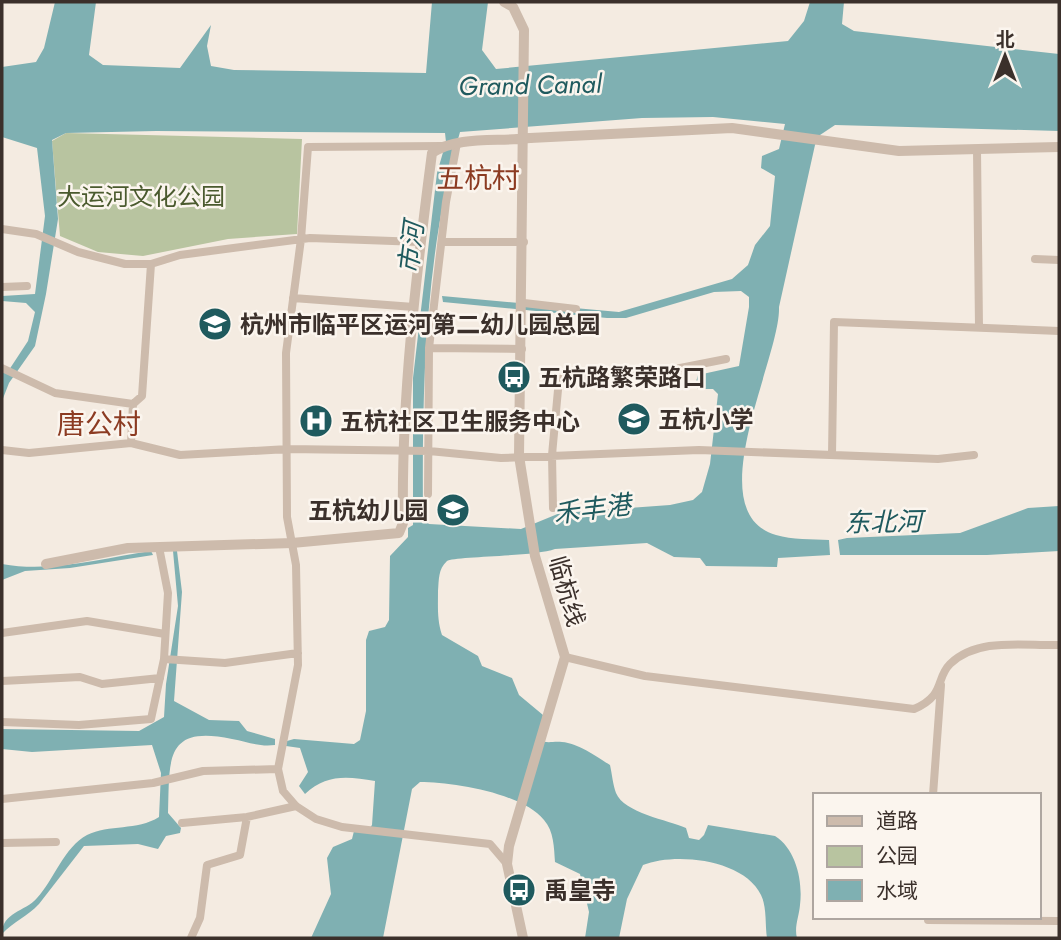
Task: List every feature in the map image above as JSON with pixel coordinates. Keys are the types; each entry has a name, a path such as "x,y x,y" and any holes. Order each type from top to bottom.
{"street":[{"name":"临杭线","path":"504,2 513,7 524,30 527,134 519,456 535,556 565,657 507,864 523,938"},
{"path":"507,864 490,844 342,827 316,819 296,806 284,791 278,769 298,653 296,565 287,517 286,353 302,239 308,147 442,146 518,139 527,134 732,128 899,151 1059,147"},
{"path":"428,494 429,348 457,143"},
{"path":"46,564 128,548 292,543 399,533 403,523 402,451 421,242 432,153 442,146"},
{"path":"977,150 979,327"},
{"path":"2,229 36,234 78,252 125,264 151,264 180,255 302,239 421,242"},
{"path":"443,242 524,242"},
{"path":"1035,259 1059,260"},
{"path":"131,443 133,404 142,396 151,264"},
{"path":"2,287 27,286"},
{"path":"293,298 414,307"},
{"path":"524,308 576,309"},
{"path":"832,455 834,323 1059,331"},
{"path":"429,348 522,349"},
{"path":"553,508 552,455 559,379 670,370 726,359"},
{"path":"2,368 55,393 133,404"},
{"path":"2,450 29,453 131,443 180,455 288,449 429,451 501,458 711,450 938,459 974,455"},
{"path":"2,723 79,725 151,719 163,659 168,593 159,547"},
{"path":"2,633 87,621 165,634"},
{"path":"933,793 941,685 948,665 975,647 1059,645"},
{"path":"163,659 225,663 298,653"},
{"path":"565,657 645,676 914,709 928,703 941,685"},
{"path":"2,681 80,677 102,684 160,678"},
{"path":"2,800 153,783 203,771 278,769"},
{"path":"182,823 247,817 296,806"},
{"path":"191,938 200,918 207,865 240,855 247,817"},
{"path":"2,844 57,842"},
{"path":"928,919 1059,921"}],"green space":[{"name":"大运河文化公园","path":"66,133 302,139 297,234 228,239 143,256 98,252 60,236 52,141"}],"water":[{"name":"Grand Canal","path":"55,2 96,2 89,55 103,65 180,68 211,25 207,46 211,66 234,70 426,73 432,2 488,2 482,50 496,69 788,41 804,21 810,2 844,2 842,24 854,31 1059,54 1059,131 835,125 820,135 815,145 776,330 749,432 743,466 743,497 754,521 782,537 829,540 830,555 778,558 777,567 706,566 700,558 674,557 647,543 453,559 447,561 440,571 438,608 442,635 478,656 482,666 512,678 519,695 543,715 539,740 574,745 610,765 615,790 621,800 637,811 686,828 689,838 699,840 708,825 775,836 782,842 793,857 799,876 801,896 796,926 797,938 767,938 761,895 740,873 708,862 673,859 643,865 627,899 619,938 585,938 589,912 580,874 555,862 552,834 544,820 534,811 504,796 450,784 420,782 412,789 383,938 311,938 331,894 327,858 333,847 352,839 354,831 366,833 372,825 375,781 337,778 313,787 305,794 299,786 308,772 300,748 286,746 287,741 294,739 354,744 360,740 366,711 366,640 369,631 385,627 389,620 390,556 408,537 408,528 413,525 413,378 437,173 446,142 445,133 156,131 66,133 52,140 58,219 46,294 35,346 9,383 2,401 2,371 7,373 28,341 35,312 26,303 2,301 2,296 35,294 45,216 37,148 2,137 2,67 36,62 44,48","holes":["713,117 785,124 779,149 762,156 761,168 775,176 770,226 755,245 748,265 732,279 619,312 442,296 443,302 607,318 626,318 714,292 741,291 749,297 739,366 698,375 695,385 698,389 713,389 718,394 710,464 702,492 693,500 670,505 560,513 521,529 429,524 423,519 423,422 432,275 448,179 460,132 642,118"]},
{"path":"1059,506 1059,551 987,555 840,555 838,540 960,533 1028,508"},
{"path":"151,551 153,555 70,568 25,571 2,580 2,564 58,566"},
{"path":"173,551 177,551 182,592 174,701 209,720 239,721 247,731 275,739 275,745 259,745 210,736 193,737 182,742 171,763 168,813 181,828 180,833 166,836 158,849 138,844 84,846 39,904 2,934 6,921 37,898 79,840 96,832 142,824 159,817 161,773 152,745 32,752 2,749 2,729 139,731 164,717 166,684 178,606"}],"place":[{"name":"杭州市临平区运河第二幼儿园总园","path":"215,324"},
{"name":"五杭路繁荣路口","path":"514,377"},
{"name":"五杭小学","path":"634,419"},
{"name":"五杭社区卫生服务中心","path":"316,421"},
{"name":"五杭幼儿园","path":"453,510"},
{"name":"禹皇寺","path":"519,890"}],"district":[{"name":"五杭村","path":"478,178"},
{"name":"唐公村","path":"99,424"}],"water label":[{"name":"市河","path":"411,248"},
{"name":"禾丰港","path":"592,509"},
{"name":"东北河","path":"883,522"}]}
